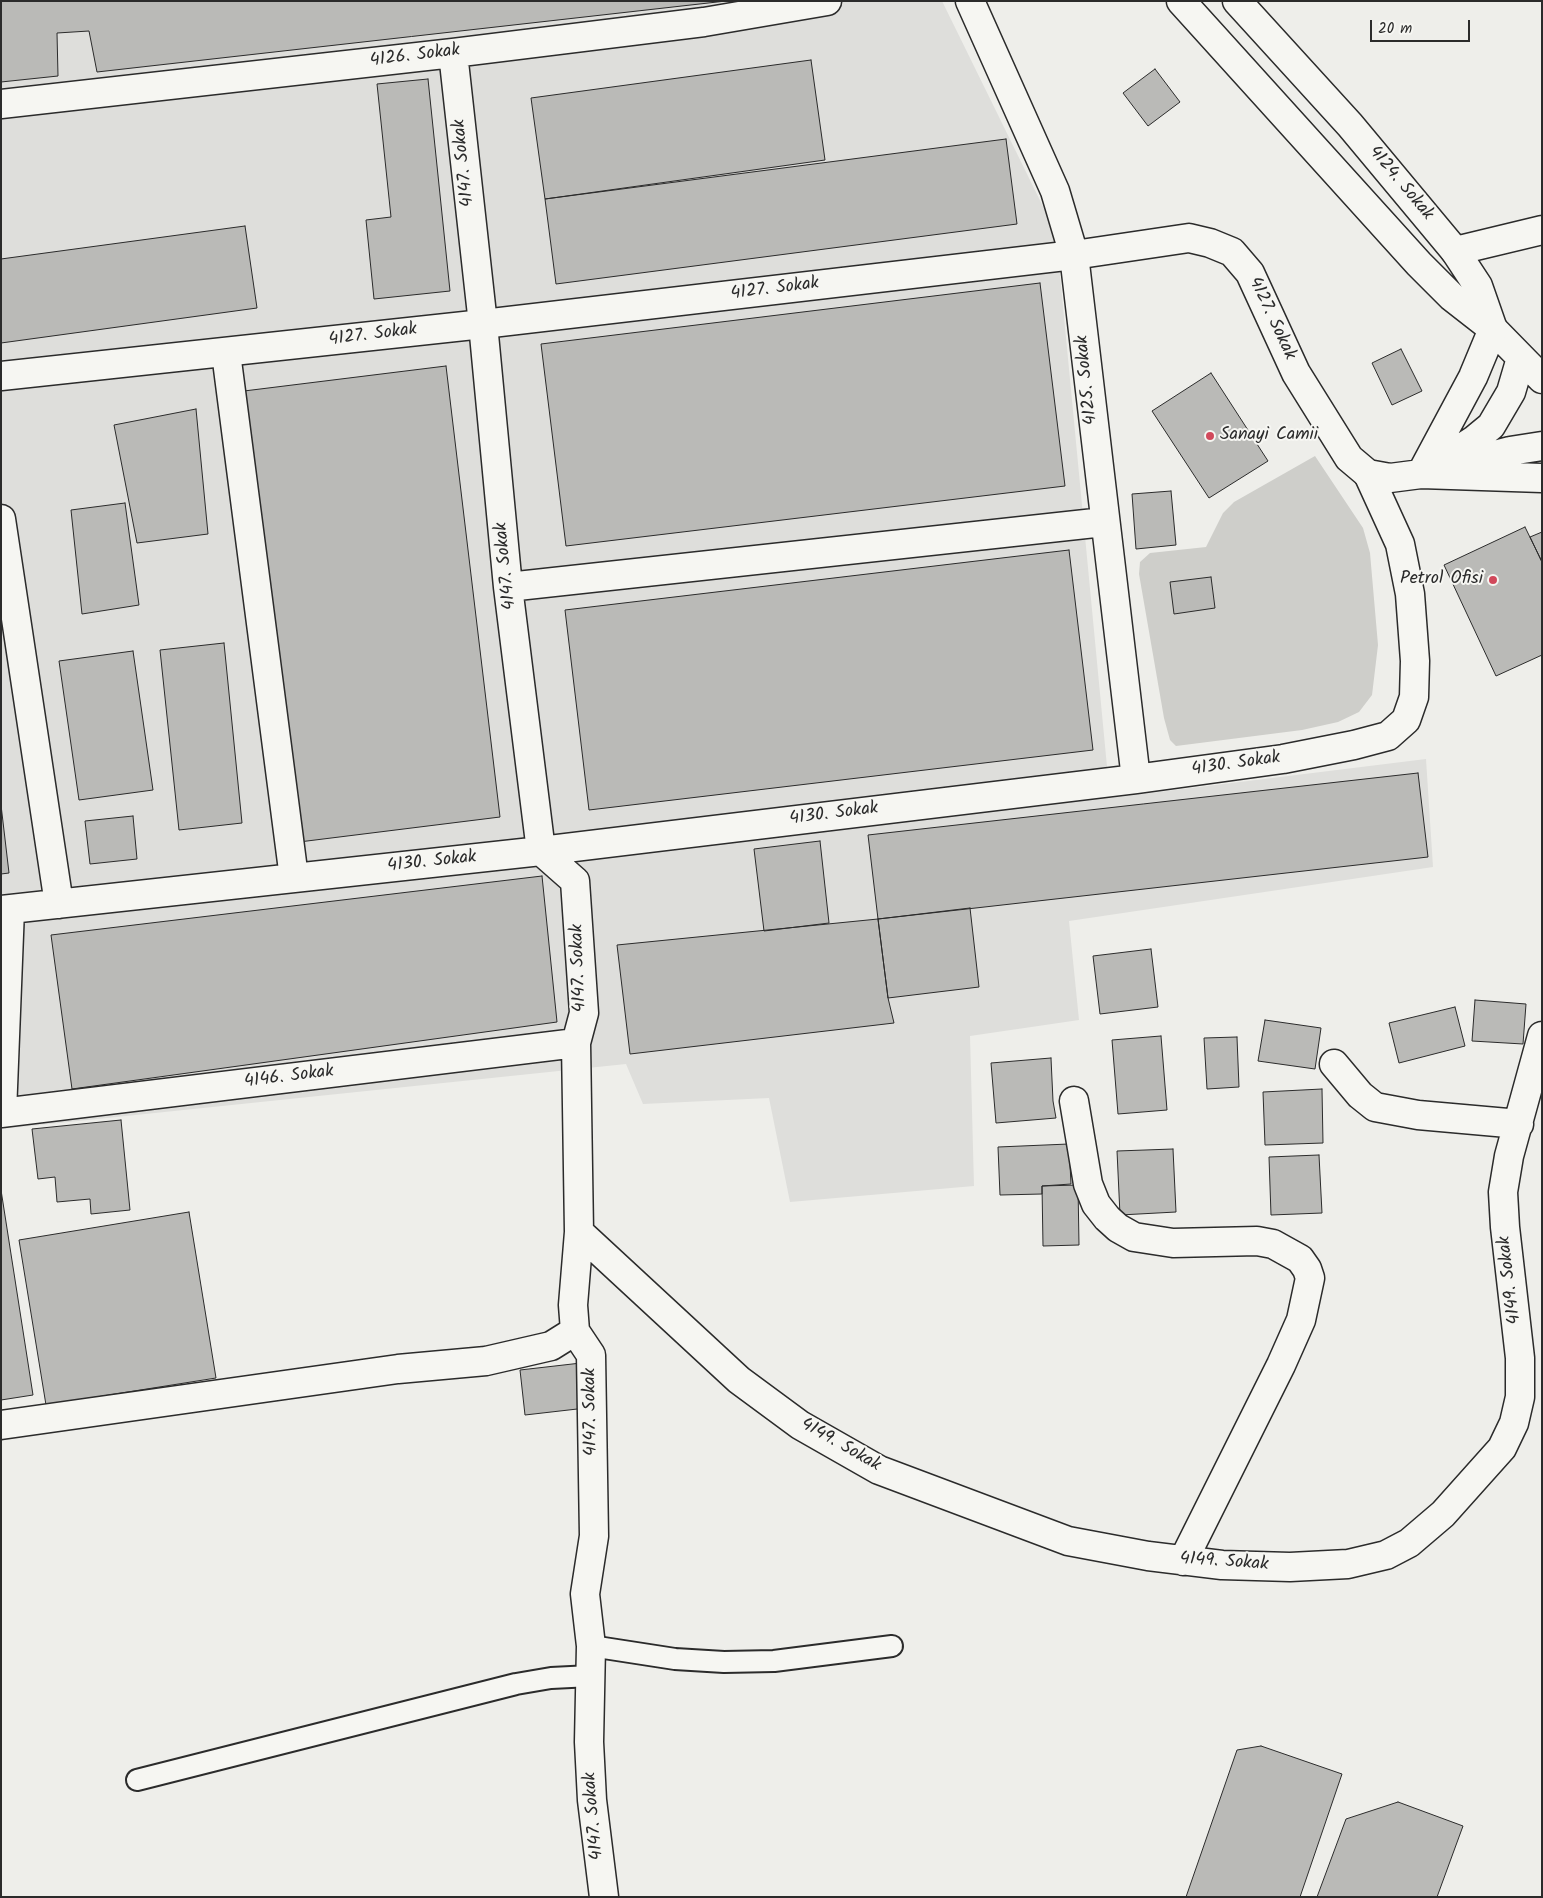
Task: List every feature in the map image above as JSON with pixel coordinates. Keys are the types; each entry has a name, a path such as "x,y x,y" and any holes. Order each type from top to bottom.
{"street":[{"name":"4126. Sokak","path":"1,104 453,53 704,22 826,1"},
{"name":"4125. Sokak","path":"970,1 1055,191 1074,255 1104,522 1136,779"},
{"path":"1181,1 1419,264 1452,297 1493,329 1473,377 1421,474"},
{"name":"4124. Sokak","path":"1237,1 1350,126 1455,251 1478,286 1493,329 1542,379"},
{"name":"4147. Sokak","path":"453,53 483,324 508,587 541,851 575,880 584,1013 576,1043 579,1232 573,1306 576,1332 591,1355 594,1536 585,1594 591,1646 589,1742 592,1800 604,1897"},
{"path":"1455,251 1542,230"},
{"name":"4127. Sokak","path":"1,376 483,324 1074,255 1189,238 1210,243 1232,252 1250,273 1296,372 1349,458 1368,474"},
{"path":"226,353 294,878"},
{"path":"1421,474 1474,440 1490,426 1511,392 1521,358"},
{"path":"1368,474 1390,478 1421,474 1510,451 1542,446"},
{"name":"4130. Sokak","path":"5,910 541,851 1136,779 1283,759 1354,745 1388,736 1406,720 1414,697 1415,670 1410,594 1400,544 1368,474"},
{"path":"1421,474 1542,478"},
{"path":"1,519 59,904"},
{"path":"508,587 1104,522"},
{"path":"1,1113 5,910"},
{"name":"4149. Sokak","path":"579,1232 739,1380 800,1424 879,1470 1068,1541 1183,1561 1290,1568 1348,1564 1386,1555 1409,1542 1442,1514 1502,1448 1514,1424 1520,1397 1520,1358 1505,1227 1504,1192 1509,1156 1520,1124 1542,1036"},
{"name":"4146. Sokak","path":"1,1113 576,1043"},
{"path":"1334,1064 1360,1095 1375,1106 1418,1115 1520,1124"},
{"path":"1074,1101 1088,1184 1096,1204 1118,1228 1134,1237 1173,1243 1258,1241 1273,1244 1300,1260 1307,1269 1310,1278 1301,1320 1281,1365 1183,1561"},
{"path":"1,1425 398,1369 486,1361 551,1346 576,1332"}],"lane":[{"path":"591,1646 675,1659 724,1662 774,1661 892,1646"},
{"path":"137,1780 508,1686 550,1678 591,1676"}],"shaded area":[{"path":"1,1 942,1 1056,233 1110,798 1426,759 1433,867 1069,921 1079,1020 970,1036 974,1186 790,1202 769,1098 643,1104 626,1064 1,1129"},
{"path":"1315,456 1363,528 1370,553 1378,645 1372,695 1359,712 1338,722 1302,730 1176,746 1170,740 1164,718 1139,574 1140,562 1150,553 1206,547 1223,513 1234,502"}],"building":[{"path":"1,1 726,1 97,72 89,31 57,33 58,76 1,82"},
{"path":"811,60 825,160 545,199 531,98"},
{"path":"1155,69 1180,102 1148,126 1123,93"},
{"path":"428,79 450,291 374,299 366,220 391,217 377,84"},
{"path":"1006,139 1017,224 556,284 545,199"},
{"path":"245,226 257,308 1,343 1,259"},
{"path":"1040,283 1065,486 566,546 541,344"},
{"path":"1401,349 1422,391 1392,405 1372,363"},
{"path":"446,366 500,817 299,842 244,391"},
{"name":"Sanayi Camii","path":"1211,373 1268,461 1209,498 1152,411"},
{"path":"196,409 208,534 137,543 114,425"},
{"path":"1171,491 1176,545 1136,549 1132,494"},
{"path":"125,503 139,605 82,614 71,510"},
{"path":"1525,527 1542,562 1542,655 1496,676 1444,565"},
{"path":"1542,532 1542,562 1530,537"},
{"path":"1069,550 1093,750 589,810 565,610"},
{"path":"1211,577 1215,608 1174,614 1170,582"},
{"path":"224,643 242,823 179,830 160,650"},
{"path":"133,651 153,790 79,800 59,661"},
{"path":"1418,773 1428,857 878,919 868,835"},
{"path":"1,805 9,873 1,874"},
{"path":"133,816 137,859 90,864 85,821"},
{"path":"820,841 829,923 764,931 754,849"},
{"path":"542,876 557,1022 72,1089 51,935"},
{"path":"970,908 979,987 888,998 878,919"},
{"path":"878,919 888,998 894,1023 630,1054 617,945"},
{"path":"1151,949 1158,1007 1100,1014 1093,956"},
{"path":"1475,1000 1526,1004 1523,1044 1472,1041"},
{"path":"1455,1007 1465,1046 1399,1063 1389,1023"},
{"path":"1265,1020 1321,1028 1315,1069 1258,1061"},
{"path":"1161,1036 1167,1110 1118,1114 1112,1040"},
{"path":"1237,1037 1239,1087 1207,1089 1204,1038"},
{"path":"1051,1058 1053,1101 1056,1118 996,1123 991,1063"},
{"path":"1322,1089 1323,1143 1265,1145 1263,1092"},
{"path":"121,1120 130,1210 91,1214 90,1199 57,1202 55,1177 38,1179 32,1129"},
{"path":"1069,1144 1071,1184 1042,1186 1042,1194 1000,1195 998,1147"},
{"path":"1173,1149 1176,1212 1120,1215 1117,1151"},
{"path":"1319,1155 1322,1213 1271,1215 1269,1157"},
{"path":"1078,1185 1079,1245 1043,1246 1042,1186"},
{"path":"1,1190 33,1395 1,1400"},
{"path":"189,1212 216,1378 46,1405 19,1240"},
{"path":"581,1363 586,1408 525,1415 520,1370"},
{"path":"1261,1746 1342,1774 1300,1897 1186,1897 1237,1750"},
{"path":"1398,1802 1463,1826 1437,1897 1317,1897 1346,1819"}],"place":[{"name":"Sanayi Camii","path":"1210,436"},
{"name":"Petrol Ofisi","path":"1493,580"}]}
